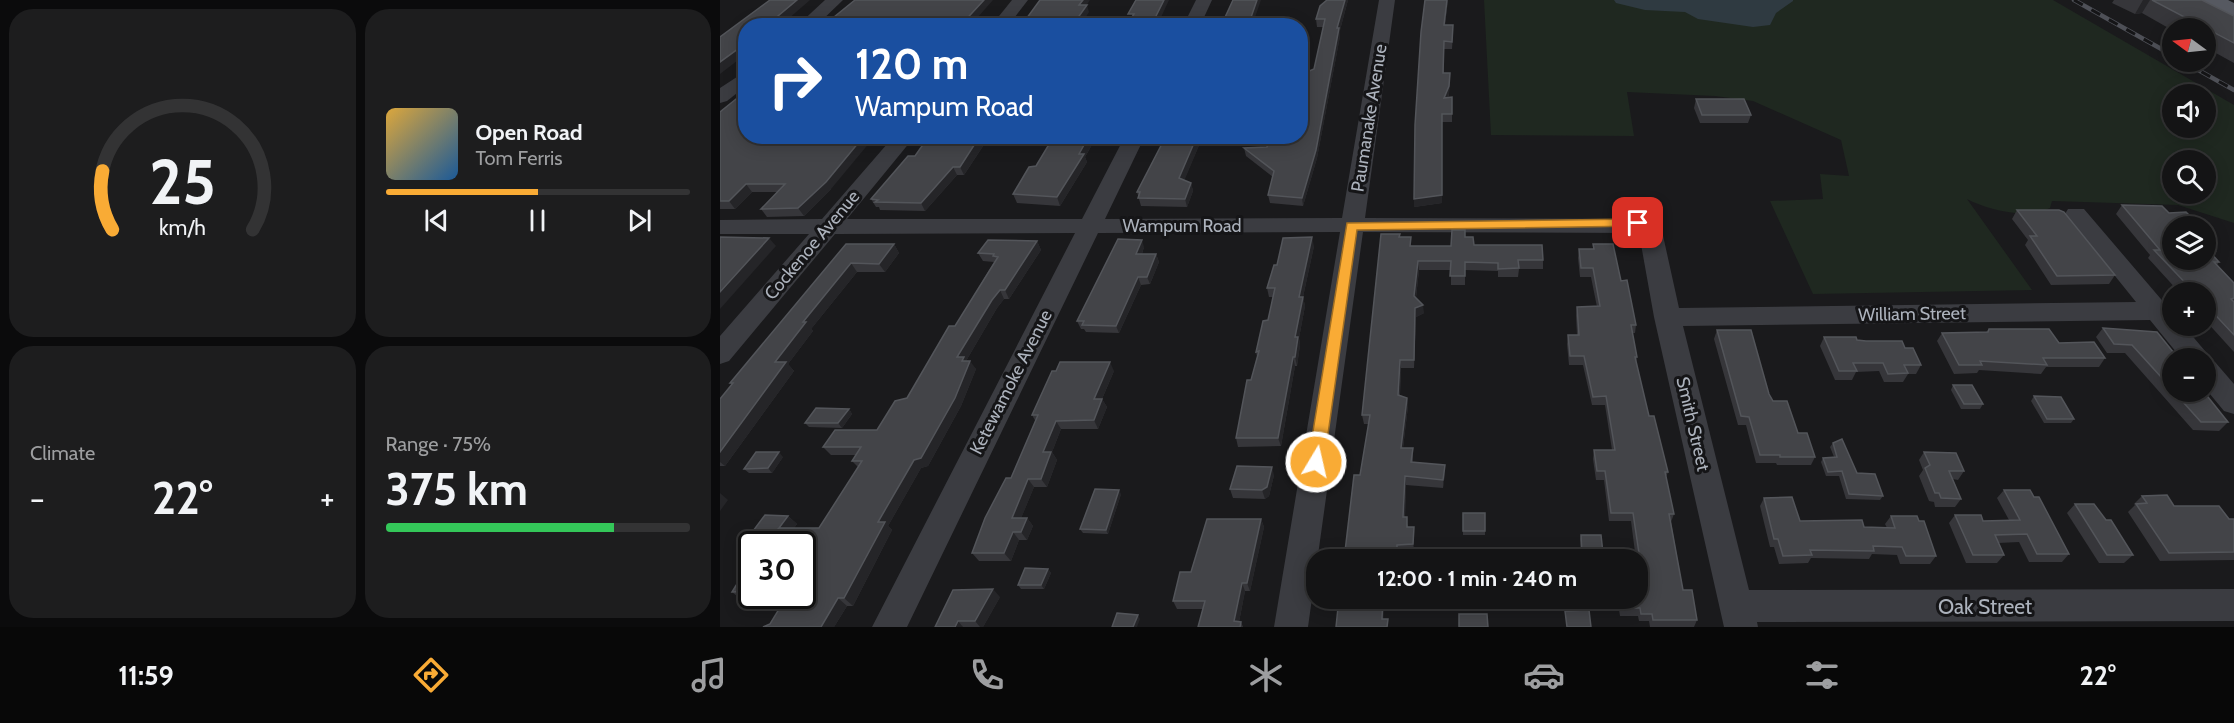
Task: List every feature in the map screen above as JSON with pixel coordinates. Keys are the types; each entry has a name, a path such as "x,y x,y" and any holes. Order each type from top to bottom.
{"main road":[{"path":"2194,0 2234,20"},
{"path":"2212,0 2234,11"}],"street":[{"path":"814,18 835,0"},
{"path":"1005,18 1020,0"},
{"path":"1195,18 1204,0"},
{"name":"Paumanake Avenue","path":"1291,627 1387,0"},
{"path":"720,98 738,83"},
{"name":"Cockenoe Avenue","path":"720,354 898,144"},
{"name":"Ketewamoke Avenue","path":"888,627 1131,144"},
{"path":"2076,214 2187,348"},
{"name":"Wampum Road","path":"720,226 1643,224"},
{"name":"Smith Street","path":"1643,224 1650,231 1667,317 1738,617"},
{"name":"William Street","path":"1667,317 2156,311"},
{"path":"2216,382 2234,403"},
{"name":"Oak Street","path":"1738,617 2234,605"}],"shaded area":[{"path":"1484,0 2053,0 2162,63 2162,72 2177,72 2198,84 2162,84 2162,138 2216,138 2216,95 2234,105 2234,223 2178,205 2052,201 2050,208 2019,213 1997,210 1967,199 2032,290 1813,294 1770,201 1823,199 1820,174 1849,176 1841,140 1753,101 1715,96 1627,92 1634,136 1491,135"},
{"path":"1614,0 1793,1 1776,13 1770,25 1753,27 1698,19 1685,12 1645,10 1616,3"}],"building":[{"path":"770,0 797,0 776,18 746,18"},
{"path":"855,0 984,0 967,18 833,18"},
{"path":"1040,0 1083,0 1079,5 1087,5 1078,18 1027,18"},
{"path":"1136,0 1164,0 1155,18 1131,18 1134,14 1128,14"},
{"path":"1233,0 1257,0 1251,18 1225,18"},
{"path":"1327,0 1345,0 1337,28 1339,28 1316,150 1302,198 1268,195 1274,171 1244,148 1267,147 1268,144 1308,144 1308,72 1314,69 1325,19 1316,19 1320,6"},
{"path":"1425,0 1447,0 1444,25 1453,25 1452,42 1444,41 1443,73 1450,73 1449,86 1444,98 1452,97 1452,114 1442,114 1442,195 1414,199 1415,125"},
{"path":"2152,0 2202,0 2234,16 2234,43 2216,34 2216,18 2186,18"},
{"path":"738,24 738,49 720,62 720,37"},
{"path":"738,97 738,144 857,144 826,182 798,208 761,209 785,184 746,184 729,201 720,201 720,112"},
{"path":"1696,99 1744,99 1751,115 1702,115"},
{"path":"923,144 975,144 960,167 953,167 921,203 875,202 878,200 871,199 908,156 915,156"},
{"path":"1049,144 1085,144 1079,154 1084,154 1057,197 1013,194 1029,167 1036,166"},
{"path":"1162,144 1194,144 1179,178 1191,183 1185,199 1138,198 1140,192 1137,192"},
{"path":"2122,205 2162,206 2169,213 2186,212 2190,216 2162,216 2162,258 2154,250 2160,250"},
{"path":"2017,210 2064,212 2115,275 2057,276 2030,236 2037,236"},
{"path":"1452,230 1465,230 1465,237 1473,237 1474,245 1542,245 1543,260 1518,260 1519,268 1498,269 1498,263 1465,262 1465,276 1450,276 1451,261 1418,261 1414,296 1423,305 1415,308 1414,360 1400,360 1398,395 1407,398 1401,448 1413,448 1411,462 1445,465 1443,480 1405,476 1403,517 1407,517 1407,527 1414,527 1413,544 1397,545 1397,549 1345,549 1354,475 1360,475 1370,415 1362,415 1381,234 1400,234 1399,237 1411,237 1410,246 1451,246"},
{"path":"720,237 769,238 720,292"},
{"path":"1312,237 1299,297 1303,297 1295,337 1298,337 1295,357 1293,357 1278,438 1236,438 1247,380 1251,380 1259,351 1256,352 1263,321 1268,320 1275,288 1267,288 1274,265 1277,265 1283,238"},
{"path":"1118,239 1142,240 1136,254 1156,254 1147,277 1138,277 1116,326 1082,325 1084,321 1077,321"},
{"path":"988,240 1037,241 1005,290 1000,290 992,300 957,357 964,357 962,361 970,361 955,398 921,458 914,460 878,522 885,522 844,598 838,598 821,627 763,627 770,624 779,609 816,609 816,531 780,531 778,529 777,531 753,531 765,515 788,516 779,528 819,528 862,461 852,461 861,447 823,447 835,430 877,430 895,401 907,398 949,326 955,326 998,257 993,256 994,254 978,253"},
{"path":"846,244 894,244 879,264 851,263 803,322 806,322 775,362 786,362 720,452 720,399 733,383 730,383"},
{"path":"1593,244 1613,244 1621,281 1627,280 1636,325 1631,325 1637,357 1635,357 1649,416 1654,416 1668,472 1665,472 1674,514 1669,514 1683,590 1692,590 1697,620 1653,620 1652,614 1641,614 1640,609 1648,609 1648,549 1638,549 1633,513 1611,513 1605,471 1597,471 1594,450 1615,450 1606,396 1593,397 1584,356 1570,356 1568,335 1579,335 1577,307 1600,306 1593,268 1581,268 1579,249 1594,249"},
{"path":"2216,264 2234,283 2234,298 2231,299 2234,302 2234,335 2216,316 2216,282 2184,282 2173,270 2216,270"},
{"path":"2103,328 2157,332 2170,348 2162,348 2162,378 2132,345 2114,344"},
{"path":"1989,329 2049,329 2059,343 2094,342 2105,358 2043,358 2047,365 1980,361 1982,365 1959,365 1942,333 1988,332"},
{"path":"1717,330 1751,330 1769,394 1773,401 1787,401 1798,433 1807,433 1815,457 1760,455 1749,417 1741,416"},
{"path":"1824,337 1856,337 1857,340 1866,341 1902,341 1905,348 1913,348 1921,365 1904,365 1908,373 1888,374 1883,363 1853,363 1857,371 1839,371"},
{"path":"1060,362 1110,362 1094,399 1102,399 1094,420 1056,421 1043,452 1051,452 1041,479 1028,479 1012,518 1027,518 1021,532 1013,532 1004,553 972,553 985,518 1006,478 1011,478 1038,415 1032,415 1052,371 1056,371"},
{"path":"1953,385 1972,385 1983,404 1964,404"},
{"path":"2034,396 2061,397 2074,419 2047,419"},
{"path":"2183,402 2212,402 2228,422 2201,422"},
{"path":"816,408 849,409 838,423 805,423"},
{"path":"1842,439 1857,473 1875,474 1883,496 1849,494 1842,471 1828,472 1823,458 1837,457 1833,443"},
{"path":"756,452 779,452 768,468 744,469"},
{"path":"1924,452 1956,453 1964,471 1949,471 1961,499 1941,498 1939,493 1935,493 1925,468 1930,465"},
{"path":"1237,466 1272,467 1267,487 1262,490 1230,489"},
{"path":"1095,489 1119,490 1106,530 1080,529"},
{"path":"2004,490 2030,490 2034,497 2039,497 2069,554 2037,554 2027,534 1995,535 2004,555 1973,555 1955,515 1981,515 1983,521 2020,520"},
{"path":"2167,495 2174,506 2219,506 2229,519 2234,519 2234,552 2169,553 2136,504 2147,503 2142,496"},
{"path":"1792,497 1800,521 1862,520 1864,527 1895,528 1891,516 1917,516 1919,521 1924,521 1936,556 1906,556 1902,547 1873,546 1874,551 1810,550 1812,555 1783,556 1778,539 1774,539 1764,498"},
{"path":"2075,504 2094,504 2106,520 2111,520 2133,555 2107,555"},
{"path":"1463,513 1485,513 1485,531 1463,531"},
{"path":"1207,519 1261,519 1247,583 1242,583 1234,621 1241,622 1240,627 1198,627 1205,601 1173,601 1180,572 1191,572"},
{"path":"1581,535 1601,535 1603,549 1582,549"},
{"path":"1025,568 1048,569 1041,585 1018,585"},
{"path":"738,582 738,592 732,592"},
{"path":"993,589 975,621 958,621 955,627 935,627 953,590"},
{"path":"1338,609 1382,609 1382,619 1388,619 1387,627 1336,627"},
{"path":"1589,610 1591,627 1567,627 1565,611"},
{"path":"1117,613 1138,615 1133,627 1112,627"},
{"path":"1459,614 1487,614 1488,627 1459,627"}],"railway":[{"path":"2074,0 2162,49"},
{"path":"2202,72 2234,90"}],"route":[{"path":"1316,462 1352,226 1638,223"}]}
